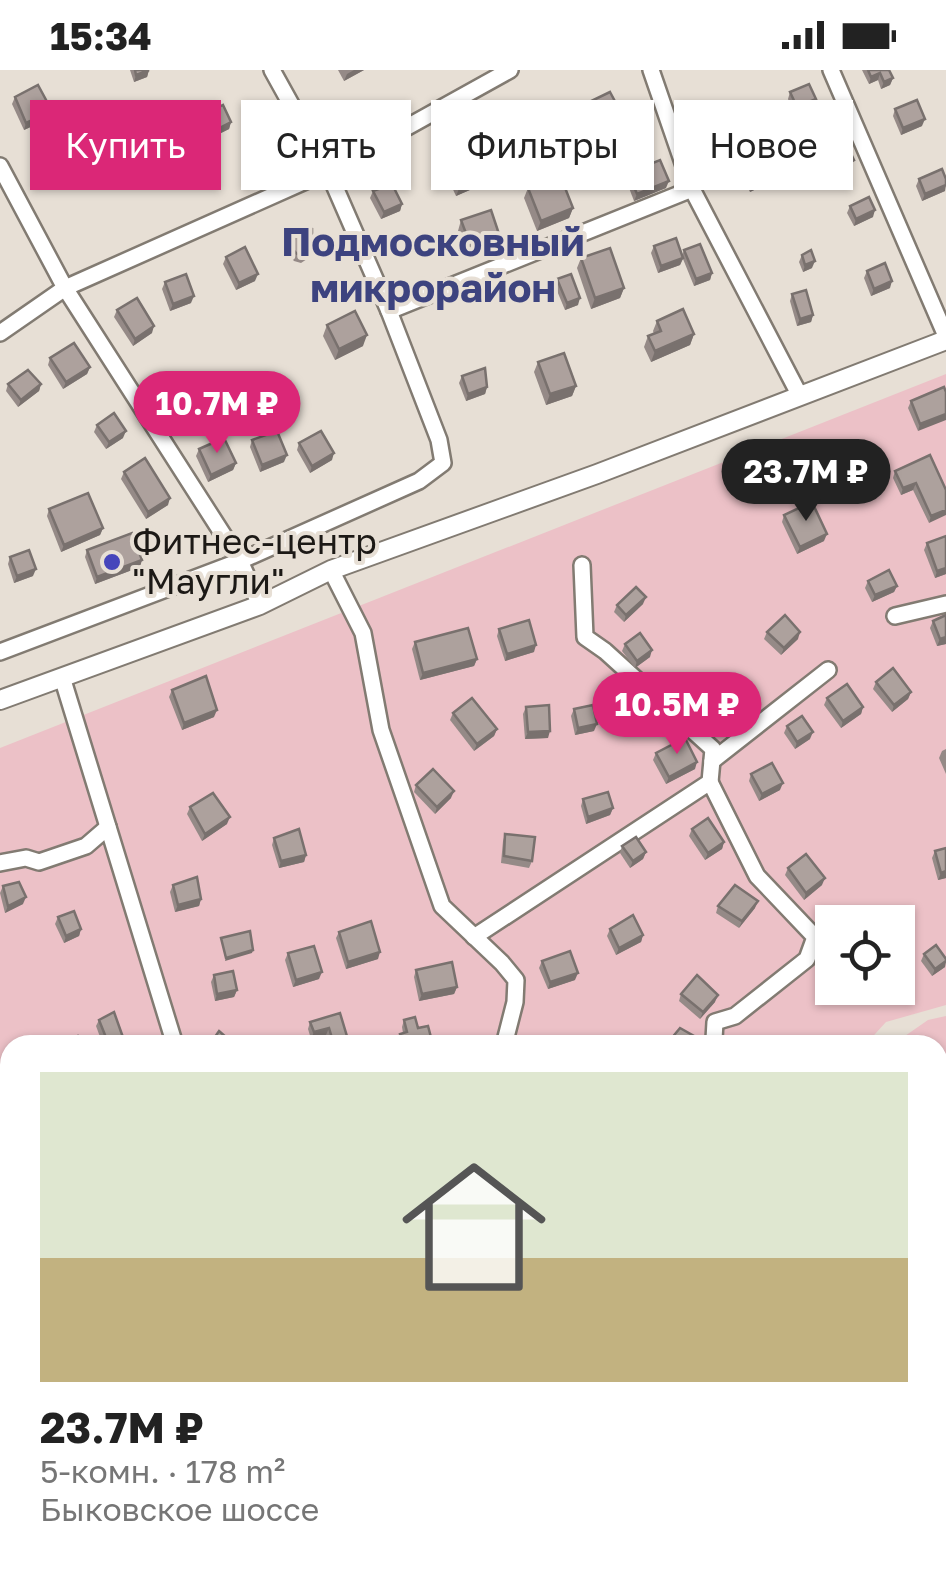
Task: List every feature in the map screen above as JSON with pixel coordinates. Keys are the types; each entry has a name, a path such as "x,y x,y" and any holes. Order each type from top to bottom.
{"main road":[{"path":"0,700 260,605 332,570 598,474 946,338"}],"street":[{"path":"272,70 289,100"},
{"path":"411,124 510,70"},
{"path":"650,70 674,138"},
{"path":"831,70 946,338"},
{"path":"0,166 65,288 240,562 260,605"},
{"path":"0,333 65,288 283,190"},
{"path":"0,652 240,562 419,481 443,463 390,312 337,190"},
{"path":"390,312 690,190"},
{"path":"693,190 800,396"},
{"path":"582,565 584,637 712,749 710,782 757,876 815,937 807,959 735,1016 715,1022 714,1035"},
{"path":"332,570 363,634 381,730 442,906 516,980 507,1035"},
{"path":"895,616 946,604"},
{"path":"712,761 828,670"},
{"path":"62,676 171,1035"},
{"path":"474,937 710,782"},
{"path":"0,863 26,858 39,862 86,846 108,827"}],"shaded area":[{"path":"946,374 946,1005 886,1022 874,1035 0,1035 0,748"},
{"path":"946,1016 946,1035 906,1035 928,1020"}],"building":[{"path":"868,70 889,70 893,78 884,82 880,73 871,77"},
{"path":"809,84 816,99 794,100 790,92"},
{"path":"38,85 46,100 30,100 30,121 26,123 15,97"},
{"path":"610,92 614,100 593,100"},
{"path":"917,100 925,119 903,128 895,109"},
{"path":"221,106 231,122 221,127"},
{"path":"660,160 669,181 654,187 654,162"},
{"path":"942,169 946,185 925,194 919,179"},
{"path":"395,190 402,204 384,212 373,191"},
{"path":"529,190 566,190 573,208 541,221"},
{"path":"869,197 875,210 856,219 850,206"},
{"path":"491,210 500,237 471,247 461,220"},
{"path":"298,226 312,229 307,241 310,252 304,256 290,246 294,239 292,231"},
{"path":"676,238 683,258 661,266 654,246"},
{"path":"700,244 712,273 696,279 684,250"},
{"path":"245,247 258,274 239,283 226,257"},
{"path":"610,248 624,288 595,298 581,258"},
{"path":"811,250 815,261 805,265 802,255"},
{"path":"885,263 892,281 874,289 867,271"},
{"path":"186,274 194,296 173,304 165,282"},
{"path":"571,274 580,298 567,303 557,279"},
{"path":"806,290 813,315 800,319 792,294"},
{"path":"137,298 154,326 135,339 117,310"},
{"path":"683,309 694,334 655,351 648,336 661,331 657,321"},
{"path":"355,311 367,335 339,349 327,325"},
{"path":"74,343 90,367 66,382 50,358"},
{"path":"564,353 576,386 550,394 538,362"},
{"path":"485,368 487,387 468,394 462,376"},
{"path":"28,370 41,384 21,400 8,384"},
{"path":"195,382 207,409 183,419 171,392"},
{"path":"944,387 946,414 920,424 911,401"},
{"path":"114,413 126,431 109,442 97,425"},
{"path":"277,431 287,455 262,465 252,440"},
{"path":"321,431 334,453 312,466 299,443"},
{"path":"224,438 236,463 211,475 199,449"},
{"path":"930,455 946,490 946,510 931,516 916,483 903,488 895,471"},
{"path":"145,458 170,498 148,512 124,472"},
{"path":"88,493 103,528 64,545 49,509"},
{"path":"812,502 827,534 800,547 784,515"},
{"name":"Фитнес-центр \"Маугли\"","path":"132,533 142,560 97,577 87,550"},
{"path":"946,536 946,568 937,571 927,543"},
{"path":"29,550 36,569 17,576 10,557"},
{"path":"889,570 897,586 875,595 868,581"},
{"path":"636,587 646,597 626,615 617,605"},
{"path":"785,615 800,632 784,648 767,632"},
{"path":"946,615 946,637 940,639 933,621"},
{"path":"529,620 536,645 507,654 499,629"},
{"path":"468,628 477,659 423,673 415,642"},
{"path":"640,633 652,650 637,661 625,644"},
{"path":"893,668 911,692 894,705 876,682"},
{"path":"624,674 633,689 616,699 607,684"},
{"path":"206,676 217,710 184,723 172,690"},
{"path":"847,684 863,707 843,721 827,698"},
{"path":"472,698 497,729 477,744 453,713"},
{"path":"549,705 550,731 528,732 526,707"},
{"path":"593,705 597,724 578,728 574,709"},
{"path":"802,716 813,732 797,742 787,726"},
{"path":"685,738 697,762 669,777 656,753"},
{"path":"772,763 783,783 762,794 751,774"},
{"path":"433,769 454,791 437,807 416,785"},
{"path":"608,792 613,808 588,817 583,799"},
{"path":"213,793 230,817 205,834 190,807"},
{"path":"708,818 724,842 708,853 692,829"},
{"path":"299,829 306,855 281,861 274,838"},
{"path":"505,834 535,837 532,861 504,856"},
{"path":"636,837 646,852 633,861 622,846"},
{"path":"946,848 946,871 941,873 935,851"},
{"path":"806,854 825,878 806,893 788,868"},
{"path":"197,877 201,899 178,905 173,885"},
{"path":"19,882 26,897 8,906 3,886"},
{"path":"735,885 758,901 742,921 718,906"},
{"path":"74,911 81,929 66,936 58,917"},
{"path":"633,915 643,935 619,948 610,929"},
{"path":"371,921 380,952 348,962 339,932"},
{"path":"250,931 253,950 226,958 221,938"},
{"path":"936,945 946,961 935,969 924,954"},
{"path":"314,946 322,972 296,980 288,953"},
{"path":"570,951 578,973 550,982 542,961"},
{"path":"452,962 457,987 422,994 416,970"},
{"path":"233,971 237,990 217,994 214,975"},
{"path":"697,975 718,995 703,1012 681,994"},
{"path":"114,1012 122,1035 105,1035 99,1020"},
{"path":"340,1013 347,1035 331,1035 329,1028 314,1032 310,1022"},
{"path":"415,1017 418,1028 428,1026 430,1035 400,1035 407,1032 404,1020"},
{"path":"680,1028 692,1035 674,1035"}],"place":[{"name":"Фитнес-центр \"Маугли\"","path":"112,562"}],"district":[{"name":"Подмосковный микрорайон","path":"433,265"}]}
